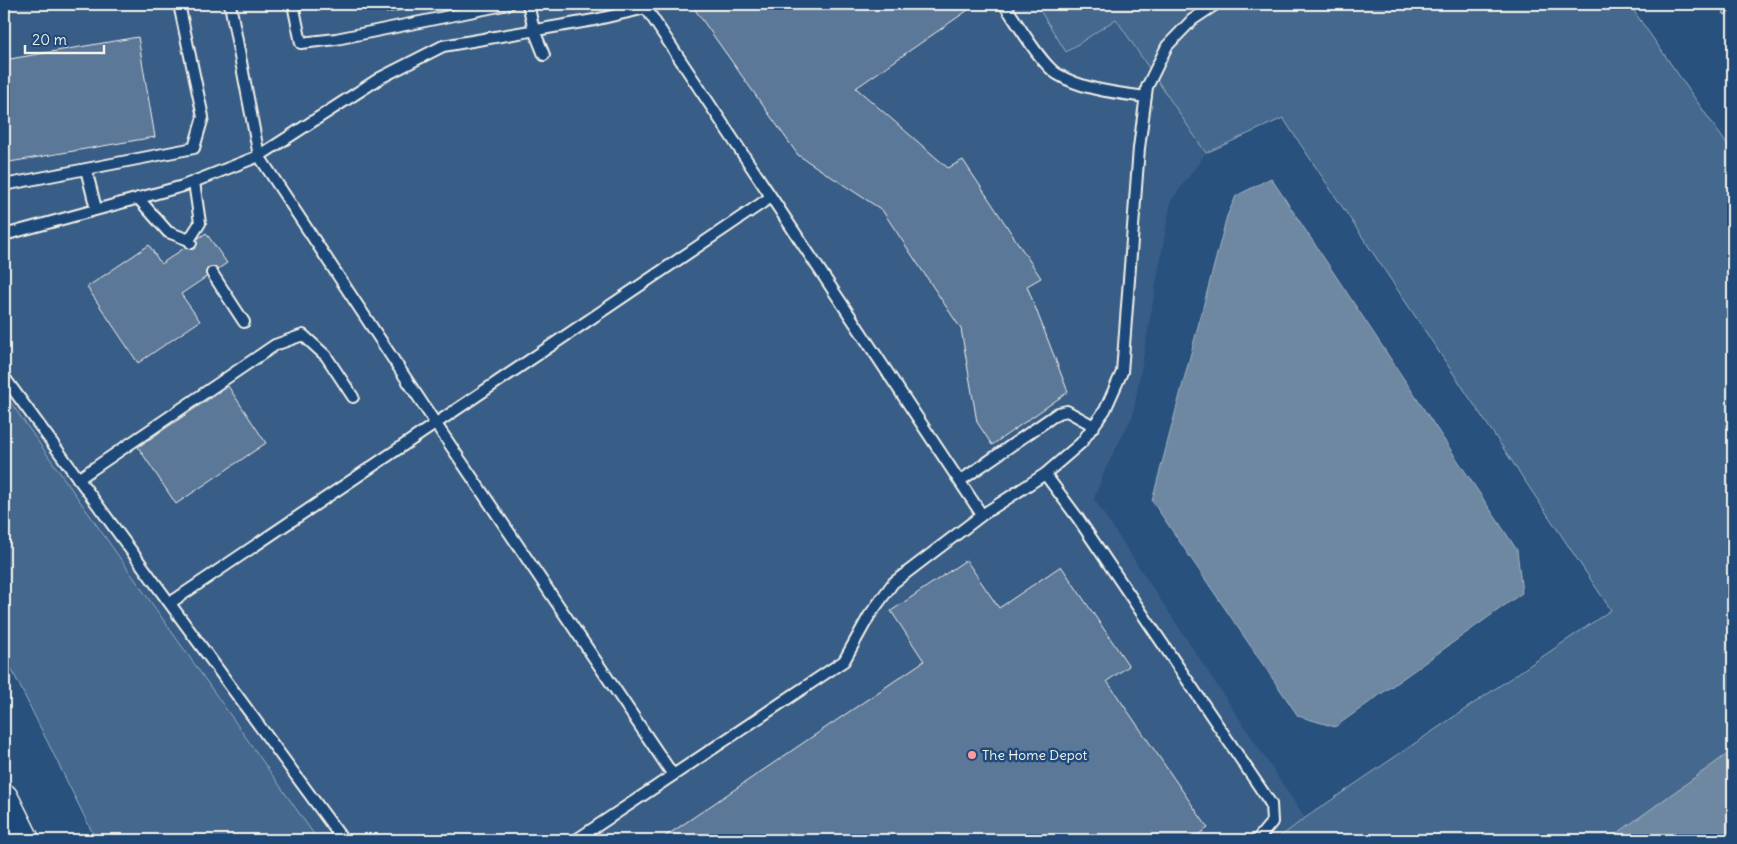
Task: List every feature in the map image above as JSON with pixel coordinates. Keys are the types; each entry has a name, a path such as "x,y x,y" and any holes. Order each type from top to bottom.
{"main road":[{"path":"4,798 25,840"}],"lane":[{"path":"4,185 194,148 203,117 178,4"},
{"path":"230,4 259,156 436,424 674,775"},
{"path":"292,4 302,43 336,39 509,4"},
{"path":"528,4 534,30 544,55"},
{"path":"1004,4 1041,56 1056,73 1078,83 1112,92 1146,97"},
{"path":"576,840 844,661 869,616 893,583 982,515 1045,474 1081,443 1105,410 1122,372 1139,148 1147,87 1166,46 1192,20 1216,4"},
{"path":"4,234 194,182 259,156 380,78 443,46 534,30 645,6 982,515"},
{"path":"86,169 96,209"},
{"path":"138,198 168,232 190,241 200,223 194,182"},
{"path":"170,603 771,197"},
{"path":"212,273 244,322"},
{"path":"78,479 275,345 303,335 326,356 353,397"},
{"path":"4,377 343,840"},
{"path":"960,481 1058,414 1067,411 1094,426"},
{"path":"1045,474 1077,517 1271,804 1272,822 1257,840"}],"shaded area":[{"path":"4,4 1036,4 1066,52 1115,19 1206,153 1171,201 1133,415 1105,470 1094,499 1305,818 1276,840 318,840 4,393"},
{"path":"1036,4 1629,4 1733,153 1733,750 1608,840 1276,840 1305,818 1611,610 1283,118 1206,153 1116,19 1066,52"},
{"path":"1271,178 1517,550 1522,593 1335,727 1298,716 1152,501 1227,216 1236,196"},
{"path":"4,393 318,840 96,840 4,654"},
{"path":"1733,750 1733,840 1608,840"}],"building":[{"path":"384,4 433,4 386,13"},
{"path":"691,4 968,4 971,8 856,88 948,168 963,160 1041,278 1027,286 1068,392 992,445 977,422 961,329 882,210 798,155"},
{"path":"1718,4 1733,4 1733,9 1725,15"},
{"path":"138,37 155,137 4,163 4,60"},
{"path":"206,233 227,263 181,294 200,321 138,363 87,287 149,245 161,264"},
{"path":"228,386 266,443 176,504 138,447"},
{"name":"The Home Depot","path":"966,560 999,608 1061,566 1129,666 1107,681 1208,828 1190,840 660,840 924,661 891,611"}],"place":[{"name":"The Home Depot","path":"972,755"}]}
